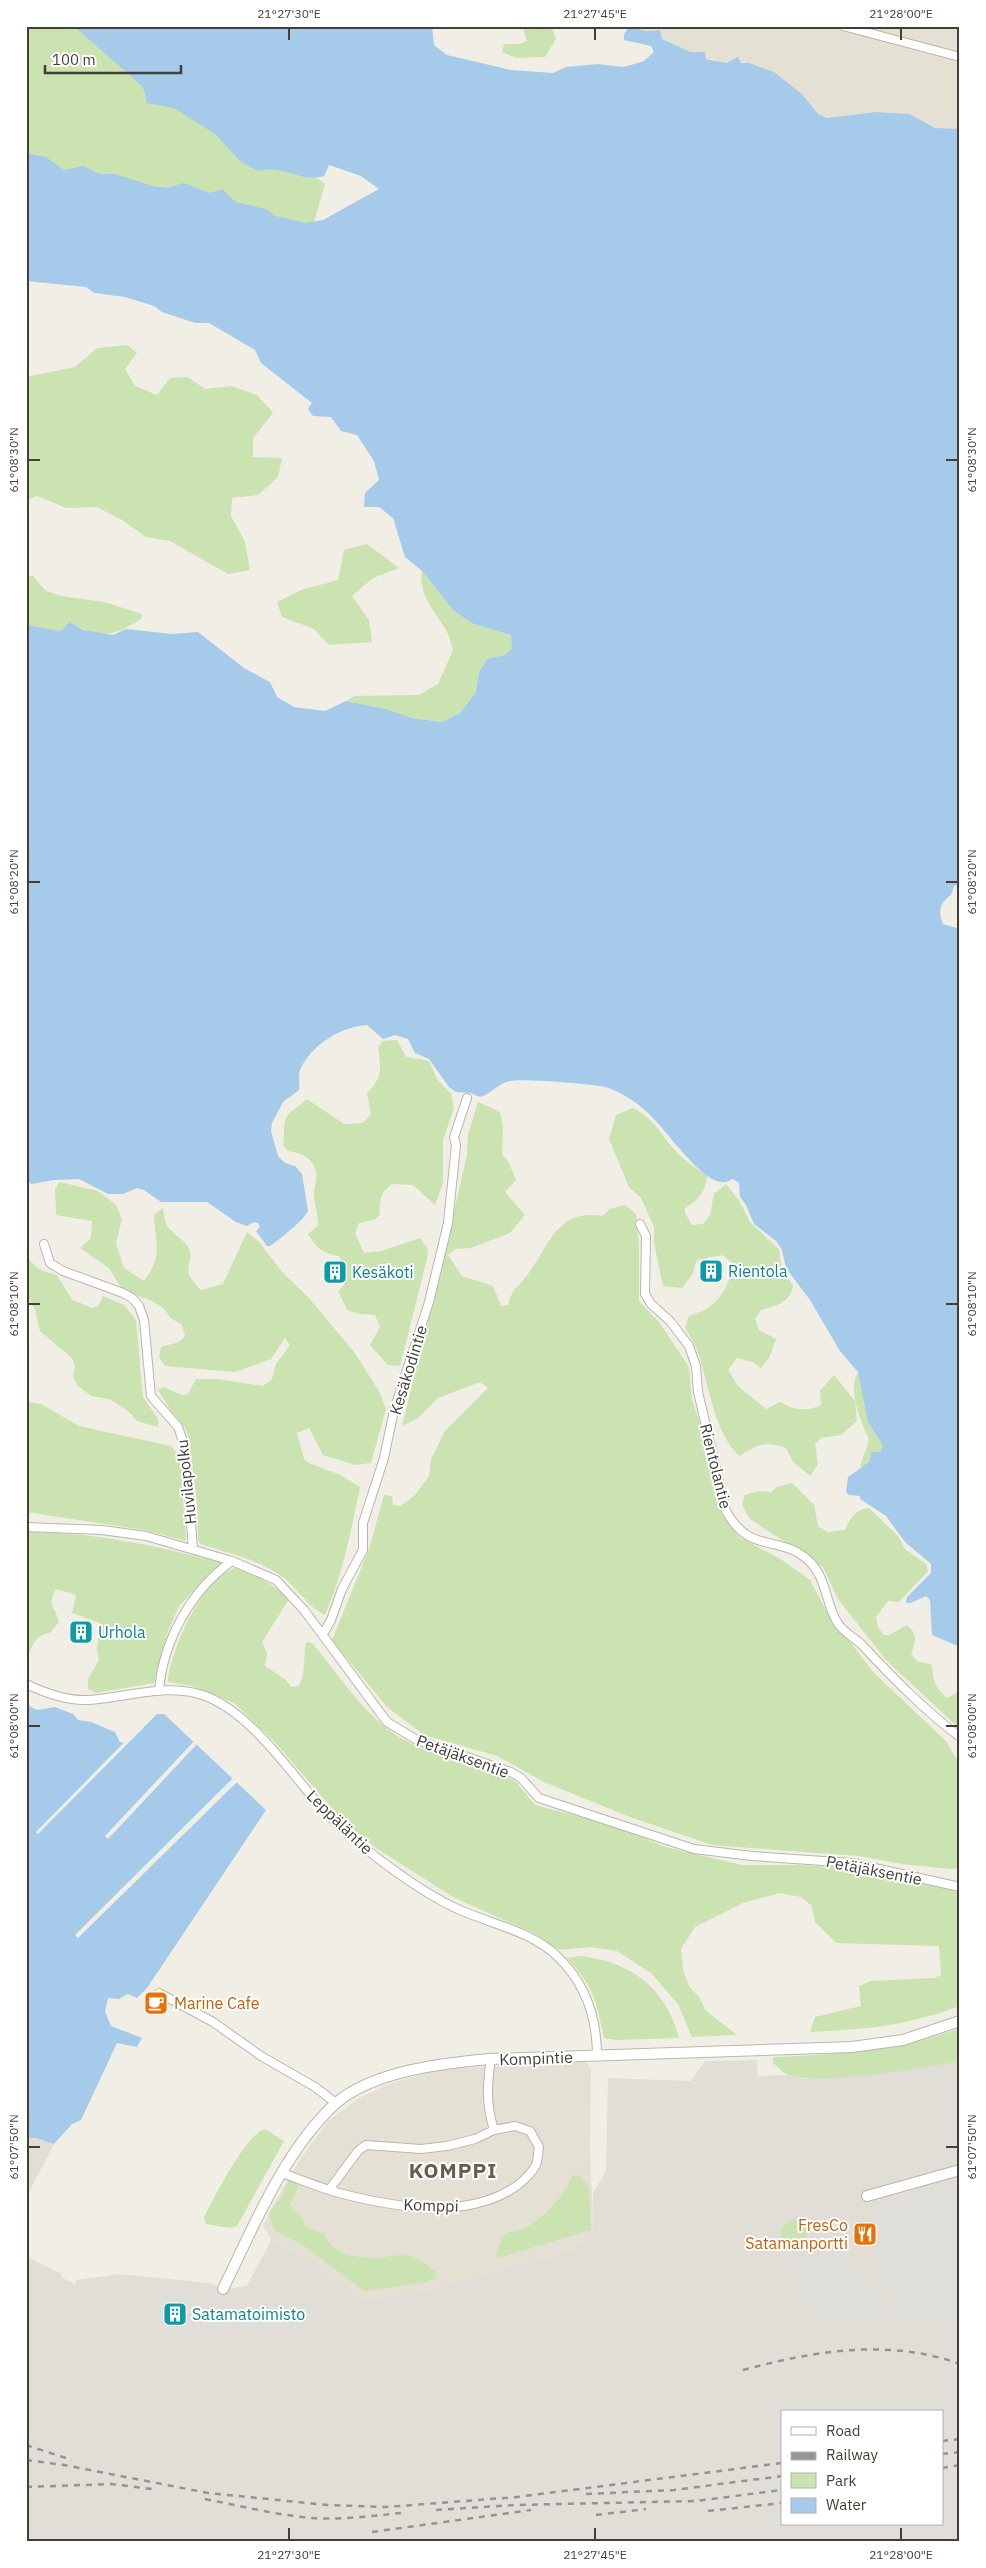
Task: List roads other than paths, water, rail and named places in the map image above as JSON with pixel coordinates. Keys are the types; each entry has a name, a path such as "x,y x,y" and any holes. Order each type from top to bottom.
{"street":[{"path":"843,26 960,57"},
{"name":"Kesäkodintie","path":"322,1634 331,1620 342,1590 363,1550 363,1523 384,1458 394,1410 429,1302 448,1223 456,1145 454,1137 467,1098"},
{"name":"Rientolantie","path":"640,1224 646,1236 645,1294 651,1304 670,1321 689,1346 696,1366 698,1392 726,1511 731,1521 742,1534 758,1541 790,1550 808,1560 819,1574 840,1626 860,1643 910,1695 960,1737"},
{"name":"Huvilapolku","path":"44,1244 50,1263 62,1271 123,1293 132,1298 138,1306 144,1320 151,1396 178,1427 185,1447 193,1549"},
{"name":"Petäjäksentie","path":"26,1527 120,1532 193,1549 232,1561 276,1580 322,1634 387,1722 417,1740 511,1772 521,1778 539,1798 694,1849 752,1856 852,1863 960,1887"},
{"path":"159,1691 168,1648 174,1633 210,1578 232,1561"},
{"name":"Leppäläntie","path":"26,1684 71,1699 88,1700 159,1691 195,1693 221,1704 256,1734 342,1828 380,1860 445,1903 529,1938 557,1956 582,1985 588,1999 595,2029 597,2056"},
{"path":"159,1993 213,2022 261,2056 315,2087 336,2103"},
{"name":"Kompintie","path":"223,2289 264,2204 282,2173 314,2128 336,2103 364,2087 419,2068 443,2063 490,2059 862,2047 903,2040 960,2021"},
{"path":"490,2059 487,2090 489,2114 494,2130"},
{"name":"Komppi","path":"282,2173 329,2190 390,2203 455,2208 500,2196 526,2178 536,2165 539,2147 530,2131 515,2126 494,2130 475,2139 447,2146 421,2149 366,2145 358,2151 329,2190"},
{"path":"867,2196 960,2170"}],"water":[{"path":"74,26 432,26 434,45 447,55 511,70 553,73 566,67 598,64 622,67 644,61 654,52 651,46 624,40 624,34 629,27 646,31 660,30 662,39 691,52 705,52 706,59 726,63 738,57 741,63 749,63 774,72 803,95 818,114 827,118 876,112 910,114 935,128 960,129 960,884 954,886 951,895 944,901 940,916 943,924 960,929 960,1647 932,1635 930,1600 926,1596 911,1603 906,1603 907,1597 931,1573 931,1564 905,1542 886,1516 860,1499 860,1496 849,1495 846,1492 848,1477 869,1462 871,1452 880,1452 883,1446 868,1422 858,1372 840,1351 810,1300 786,1268 782,1250 776,1241 754,1224 746,1205 740,1197 739,1183 733,1179 722,1182 704,1173 693,1164 648,1113 616,1091 587,1084 517,1080 502,1084 480,1097 471,1093 456,1092 449,1087 429,1059 415,1053 408,1039 395,1035 383,1039 367,1025 357,1026 328,1039 311,1053 300,1070 299,1090 283,1102 272,1123 271,1131 278,1156 285,1163 295,1166 302,1174 308,1211 296,1225 270,1246 267,1246 256,1231 260,1227 258,1223 254,1222 247,1226 236,1222 207,1202 161,1202 144,1190 137,1188 123,1194 108,1194 79,1179 54,1180 32,1184 26,1181 26,625 61,631 69,622 84,630 113,635 126,629 172,634 198,632 244,668 270,682 277,697 294,707 325,711 346,701 386,709 412,718 442,722 460,713 476,692 479,672 487,659 505,655 512,648 511,635 471,623 453,610 422,571 405,557 393,518 379,507 364,507 365,493 379,480 374,461 357,435 341,431 331,417 313,416 308,409 312,403 261,363 255,350 209,323 195,323 162,312 154,306 125,297 94,293 86,287 26,281 26,153 46,157 64,170 84,166 99,174 115,174 153,186 167,188 184,183 210,193 222,189 236,202 266,209 275,216 306,223 323,220 379,189 361,176 329,165 324,176 316,178 267,169 258,171 240,161 215,134 174,108 147,103 143,87"},
{"path":"26,1704 37,1710 55,1707 73,1714 78,1720 91,1722 115,1732 120,1742 127,1743 156,1714 164,1714 266,1810 147,1988 137,1998 128,1994 119,1999 108,1998 105,2011 111,2026 142,2038 137,2047 117,2043 81,2120 72,2124 54,2144 36,2138 26,2138"}],"railway":[{"path":"743,2370 797,2357 851,2350 878,2349 906,2351 960,2364"},
{"path":"944,2441 960,2439"},
{"path":"26,2445 72,2460"},
{"path":"944,2454 960,2452"},
{"path":"26,2460 64,2465 208,2493 327,2505 386,2507 517,2497 781,2463"},
{"path":"944,2468 960,2465"},
{"path":"586,2494 674,2490 781,2476"},
{"path":"26,2487 111,2484 152,2489"},
{"path":"436,2510 515,2505 695,2501 781,2490"},
{"path":"205,2499 272,2513 312,2518 345,2518 401,2513"},
{"path":"708,2511 781,2503"},
{"path":"596,2515 646,2509"},
{"path":"372,2532 531,2510"}],"place":[{"name":"Rientola","path":"711,1271"},
{"name":"Kesäkoti","path":"335,1272"},
{"name":"Urhola","path":"81,1632"},
{"name":"Marine Cafe","path":"156,2003"},
{"name":"FresCo Satamanportti","path":"865,2234"},
{"name":"Satamatoimisto","path":"175,2314"}],"district":[{"name":"KOMPPI","path":"453,2171"}]}
